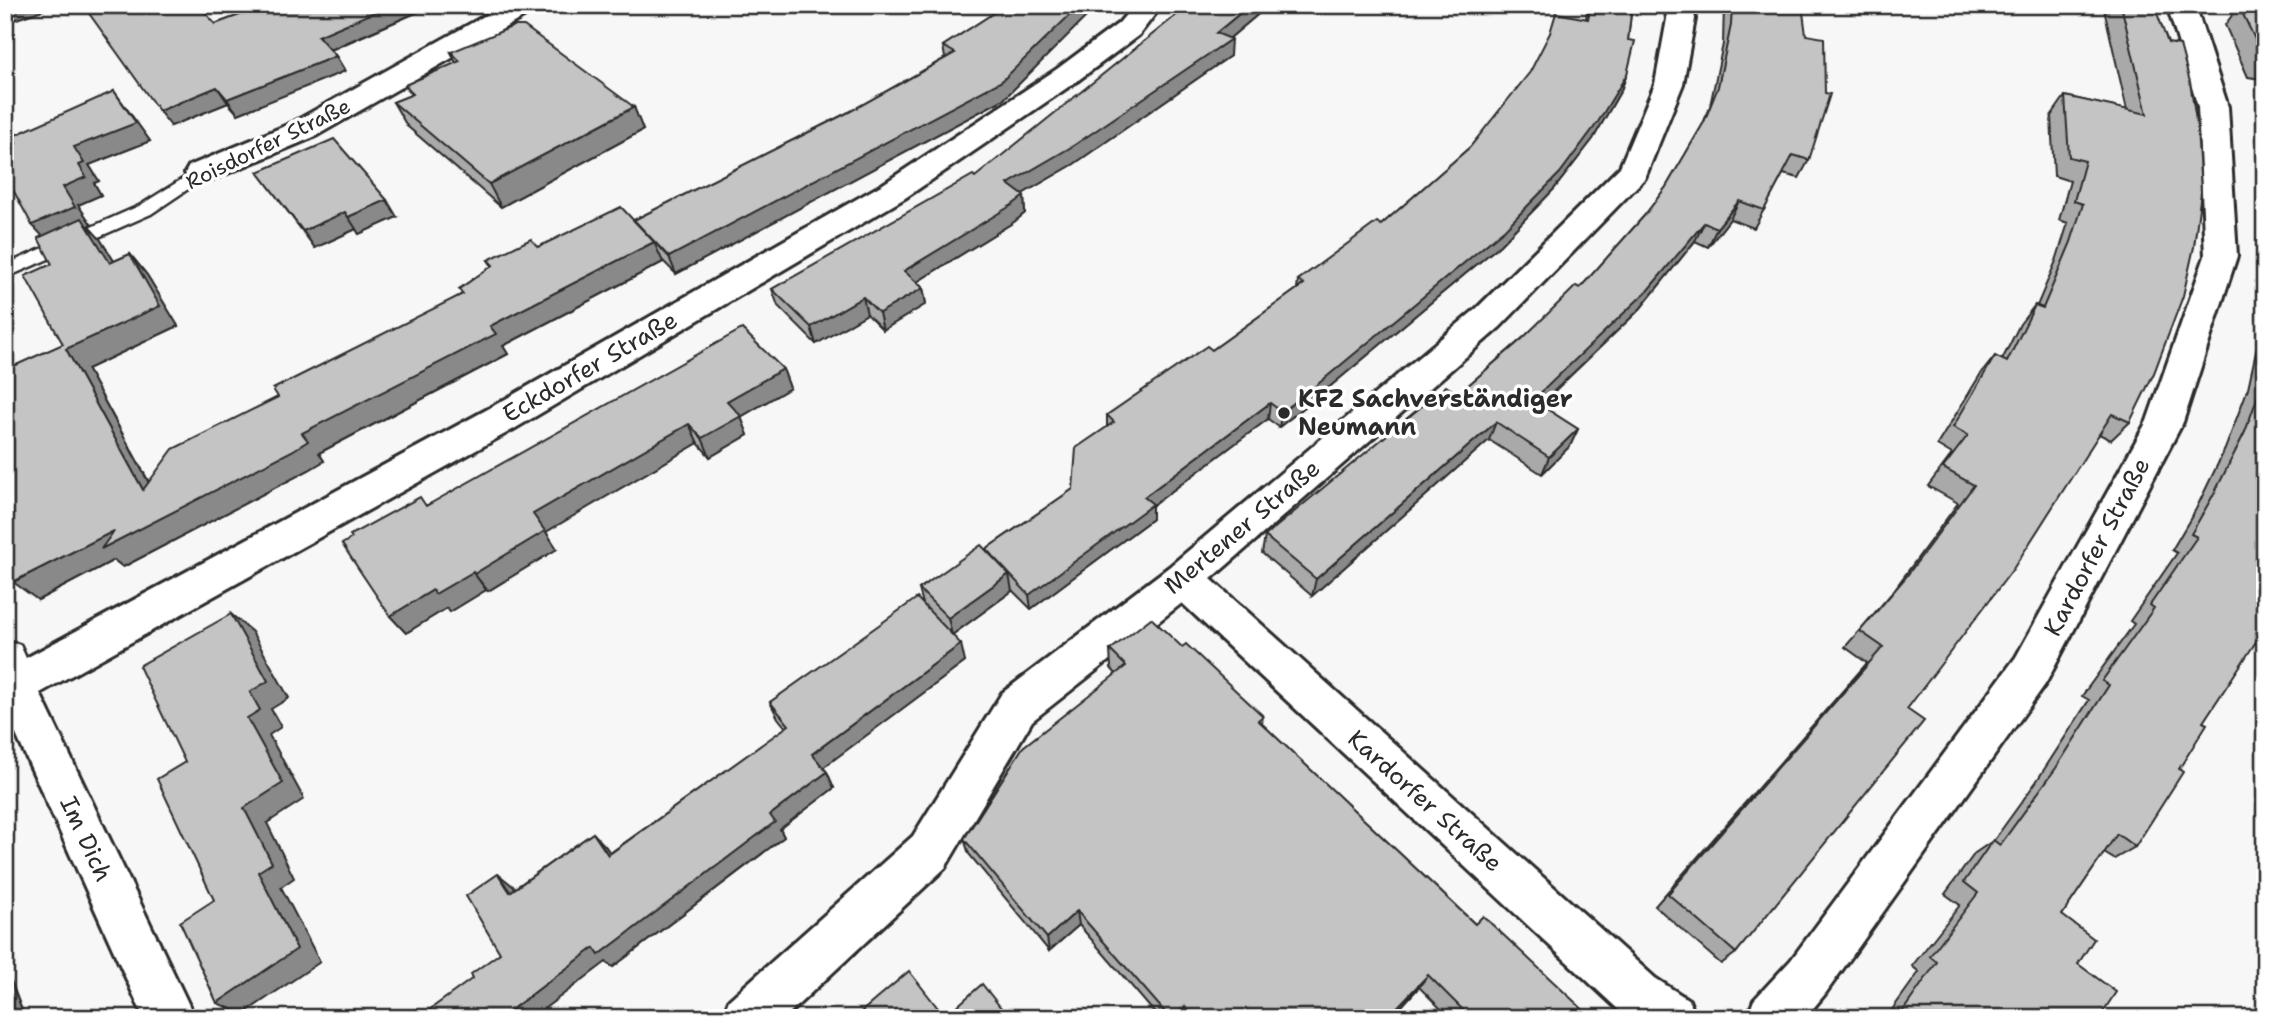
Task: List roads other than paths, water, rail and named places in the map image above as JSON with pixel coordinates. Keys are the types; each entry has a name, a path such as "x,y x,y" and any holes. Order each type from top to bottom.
{"street":[{"name":"Roisdorfer Straße","path":"200,173 303,130 524,5"},
{"name":"Eckdorfer Straße","path":"9,678 501,419 894,191 1067,75 1129,29 1149,5"},
{"name":"Mertener Straße","path":"747,1018 929,852 1017,707 1183,579 1488,318 1634,171 1669,84 1681,19 1679,5"},
{"name":"Kardorfer Straße","path":"1772,1018 1808,977 2031,670 2165,422 2221,256 2213,107 2181,5"},
{"name":"Kardorfer Straße","path":"1183,579 1638,995 1671,1018"},
{"name":"Im Dich","path":"9,678 170,1018"}],"lane":[{"name":"Roisdorfer Straße","path":"5,272 145,210 200,173"}],"place":[{"name":"KFZ Sachverständiger Neumann","path":"1284,413"}]}
